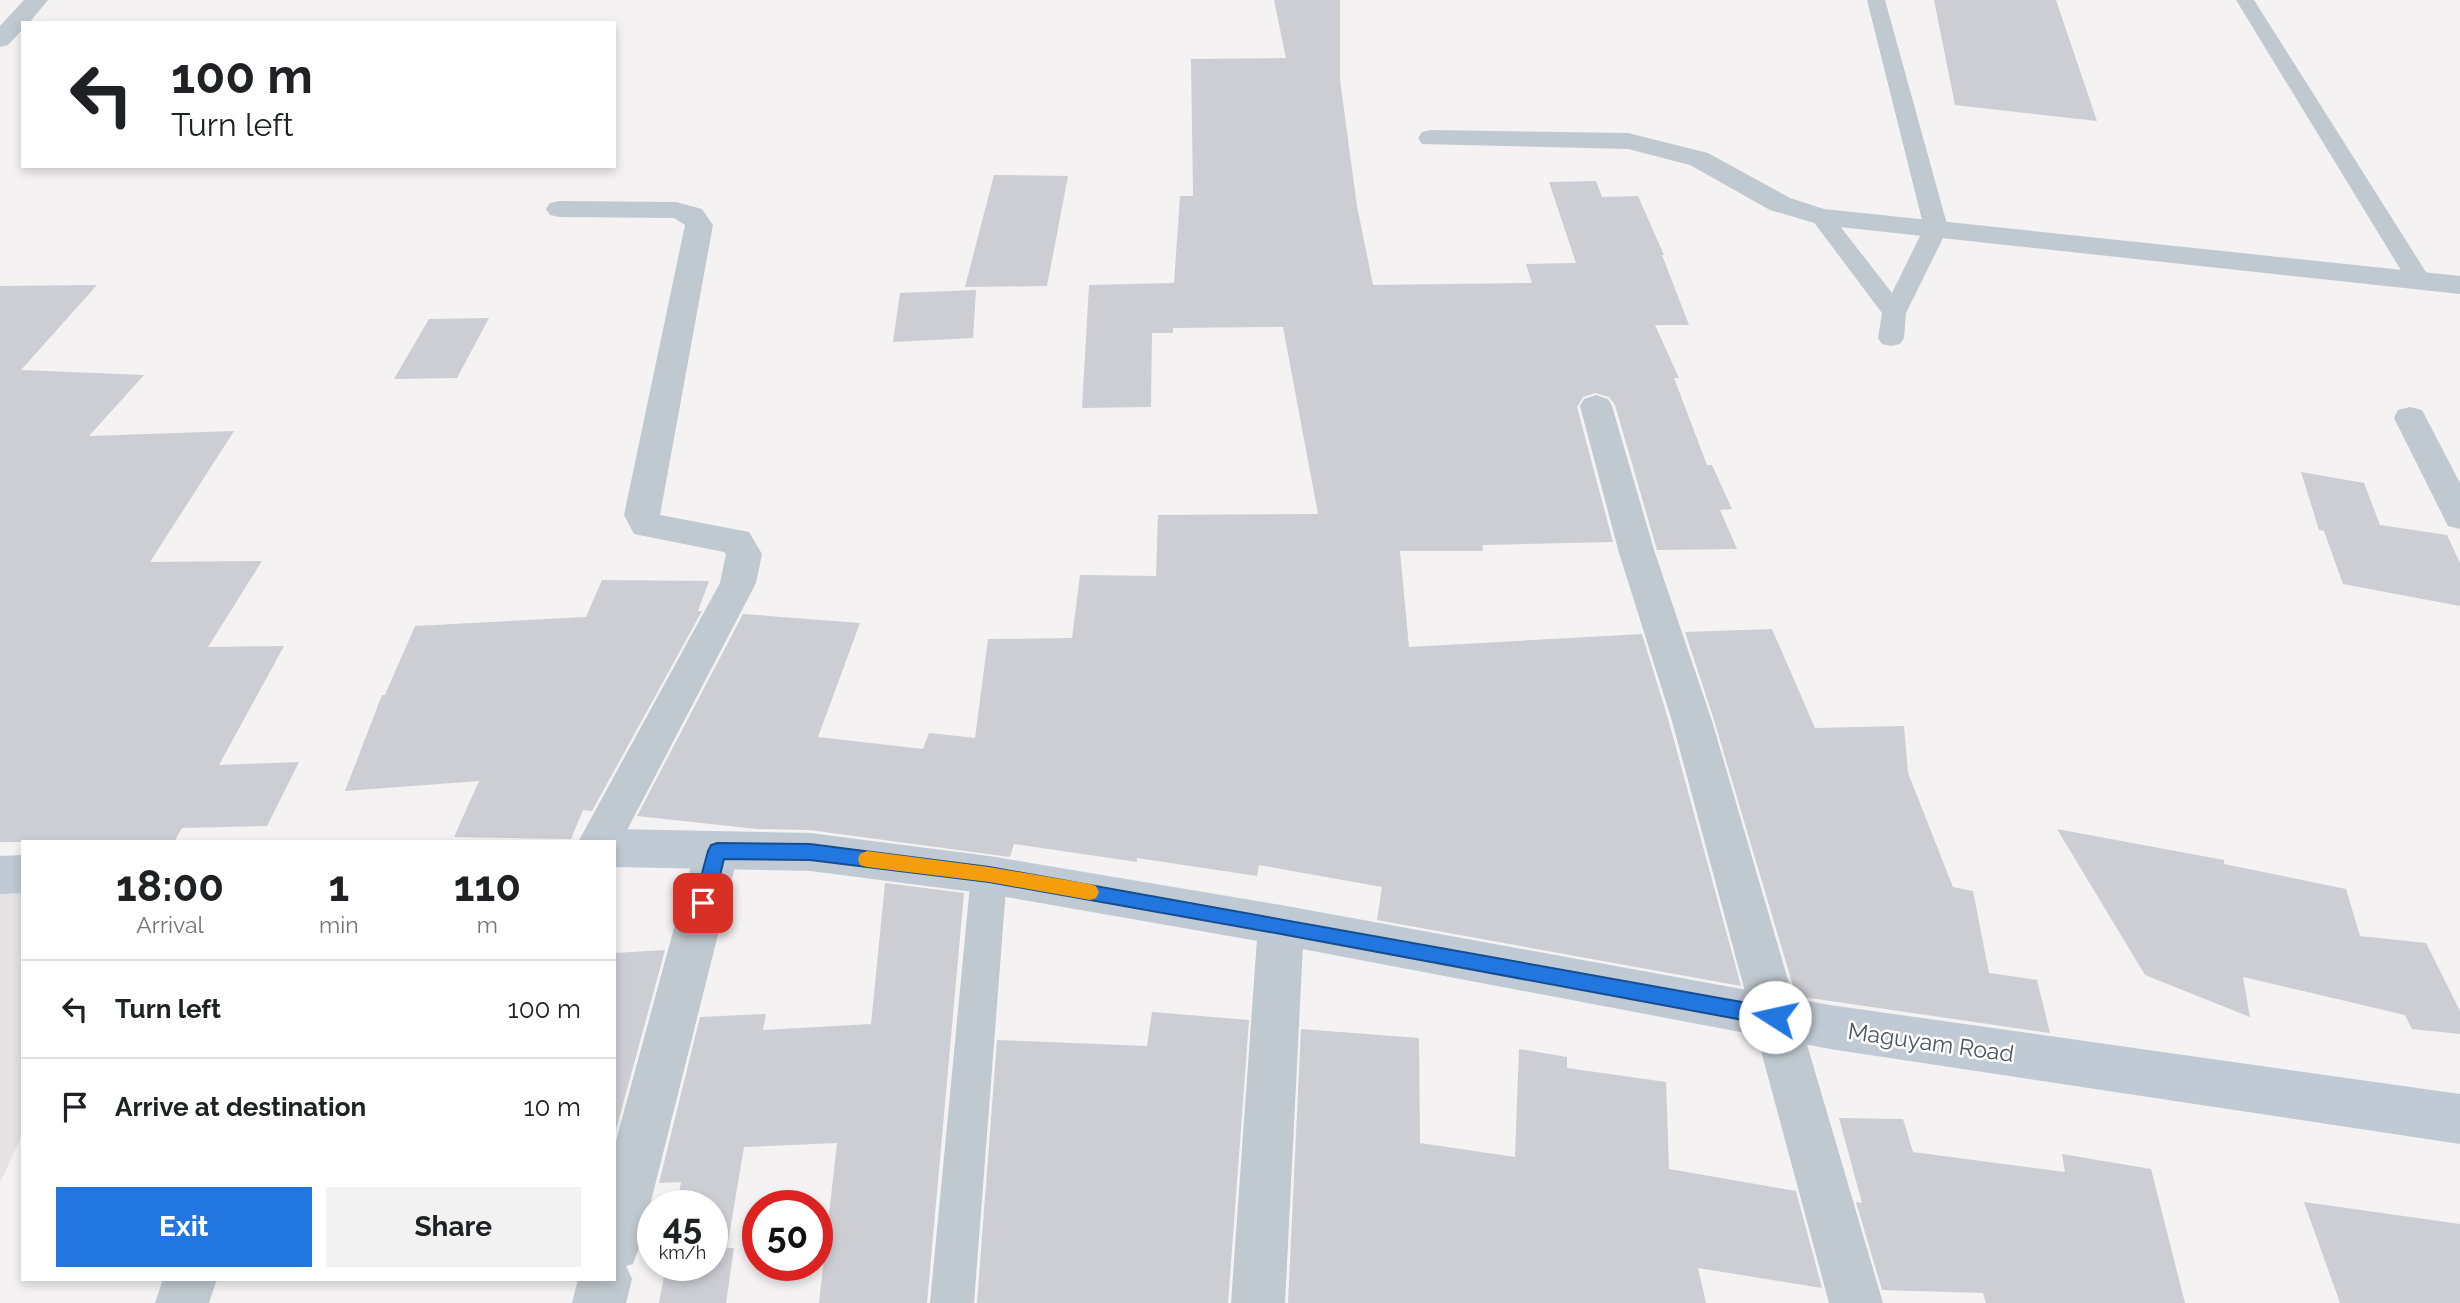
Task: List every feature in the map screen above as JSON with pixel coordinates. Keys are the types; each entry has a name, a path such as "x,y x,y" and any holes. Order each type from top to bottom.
{"main road":[{"name":"Maguyam Road","path":"616,848 810,852 989,874 1775,1017 2460,1119"},
{"path":"0,875 21,874"}],"street":[{"path":"0,40 37,0"},
{"path":"1431,138 1628,141 1699,159 1780,204 1821,217 2460,285"},
{"path":"560,209 676,210 692,215 699,225 642,514 647,525 736,541 744,554 738,583 601,840"},
{"path":"1597,406 1637,553 1692,721 1856,1303"},
{"path":"2410,418 2460,517"},
{"path":"616,1237 717,851"},
{"path":"1258,1303 1281,925"},
{"path":"182,1303 189,1281"},
{"path":"599,1303 605,1281"}],"lane":[{"path":"1876,0 1936,228 1894,313 1891,338"},
{"path":"2245,0 2419,280"},
{"path":"1821,217 1894,313"},
{"path":"952,1303 989,874"}],"shaded area":[{"path":"21,889 21,1137 0,1183 0,891"}],"building":[{"path":"1274,0 1340,0 1340,80 1357,206 1373,285 1532,283 1526,264 1576,263 1549,182 1596,181 1602,197 1638,196 1664,255 1689,325 1655,325 1679,378 1674,378 1707,465 1712,465 1732,509 1720,510 1737,549 1657,550 1615,405 1609,397 1595,393 1583,397 1577,407 1613,542 1482,545 1483,551 1400,551 1409,647 1642,634 1669,722 1741,986 1377,920 1382,887 1259,865 1257,876 1137,858 1137,862 1014,844 1010,857 810,830 757,829 637,816 743,614 860,623 818,737 923,749 929,733 975,738 988,639 1072,638 1080,575 1156,576 1158,515 1318,514 1283,327 1173,328 1173,333 1152,333 1151,407 1082,408 1089,285 1174,283 1180,196 1193,196 1191,59 1286,58"},
{"path":"1934,0 2056,0 2097,121 1955,105"},
{"path":"994,175 1068,176 1047,286 965,287"},
{"path":"97,285 21,370 144,375 89,436 234,431 150,562 262,561 208,647 284,646 219,765 299,762 267,826 182,828 175,840 0,842 0,286"},
{"path":"976,290 973,338 893,342 900,293"},
{"path":"489,318 457,378 394,379 429,319"},
{"path":"2301,472 2364,483 2380,525 2447,535 2460,563 2460,606 2343,584 2324,531 2319,530"},
{"path":"602,580 709,581 698,611 702,611 592,811 583,810 571,839 454,837 479,781 345,791 382,695 385,695 415,626 586,617"},
{"path":"1772,629 1815,728 1904,726 1908,773 1953,887 1973,891 1989,973 2037,980 2050,1033 1796,996 1685,632"},
{"path":"2057,829 2224,860 2224,864 2346,889 2360,936 2426,943 2460,1011 2460,1034 2412,1029 2405,1015 2243,977 2250,1017 2145,975"},
{"path":"885,883 964,893 927,1303 819,1303 821,1281 833,1281 832,1190 837,1143 744,1147 728,1242 728,1190 680,1190 681,1182 659,1183 700,1017 766,1014 763,1030 871,1024"},
{"path":"665,950 616,1130 616,953"},
{"path":"1152,1012 1249,1020 1228,1303 977,1303 997,1040 1147,1046"},
{"path":"1301,1029 1419,1038 1420,1143 1515,1157 1519,1049 1567,1057 1567,1068 1666,1082 1669,1169 1796,1191 1822,1288 1698,1268 1706,1303 1288,1303"},
{"path":"1839,1118 1903,1119 1913,1152 2065,1172 2062,1154 2151,1169 2185,1303 1986,1303 1983,1293 1882,1290 1856,1202 1862,1203"},
{"path":"2304,1202 2460,1224 2460,1303 2340,1303"},
{"path":"728,1248 734,1248 726,1303 659,1303 663,1281 728,1281"}],"slow traffic":[{"path":"867,859 989,874 1090,892"}],"route":[{"path":"703,903 717,851 810,852 989,874 1775,1017"}]}
